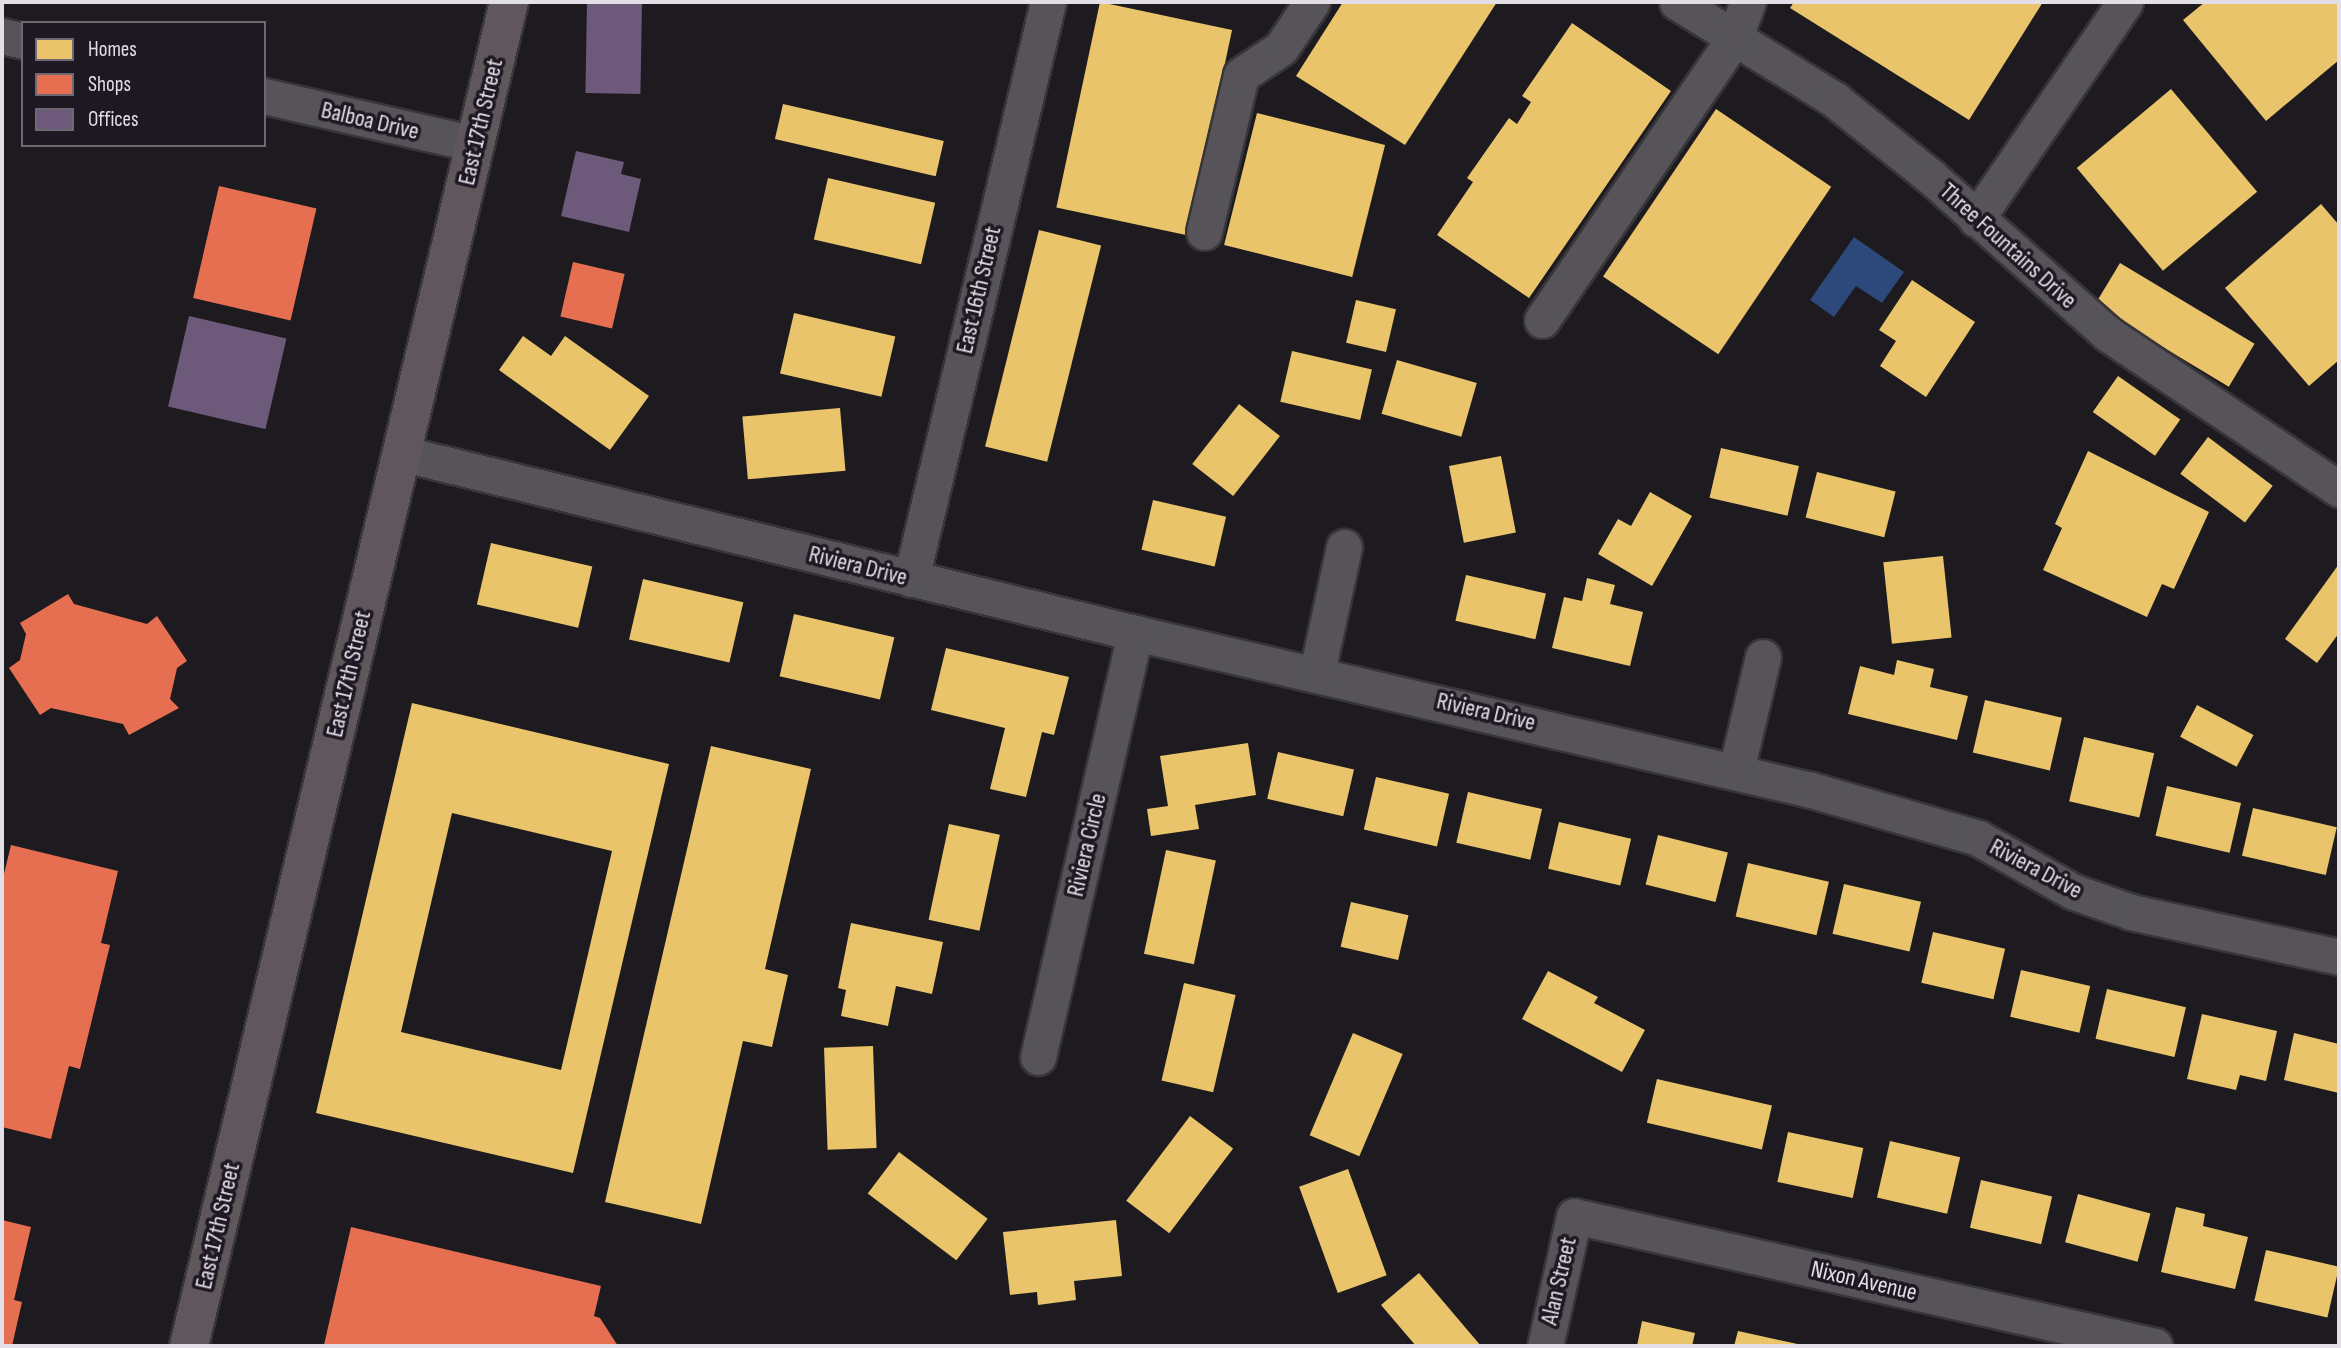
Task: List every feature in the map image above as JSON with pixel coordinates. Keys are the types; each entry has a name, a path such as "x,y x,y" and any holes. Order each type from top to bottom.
{"main road":[{"name":"East 17th Street","path":"189,1346 509,2"}],"street":[{"name":"East 16th Street","path":"911,579 1048,2"},
{"path":"1204,232 1241,75 1281,48 1312,2"},
{"name":"Three Fountains Drive","path":"1677,2 1835,100 1930,176 2108,334 2339,489"},
{"path":"1542,320 1735,37 1748,2"},
{"path":"1976,219 2125,2"},
{"path":"2,36 21,41"},
{"name":"Balboa Drive","path":"266,96 476,144"},
{"name":"Riviera Drive","path":"400,453 1135,633 1317,672 1736,771 1978,838 2074,892 2131,912 2339,957"},
{"path":"1317,672 1344,548"},
{"name":"Riviera Circle","path":"1038,1057 1135,633"},
{"path":"1736,771 1763,657"},
{"name":"Alan Street","path":"1545,1346 1574,1216"},
{"name":"Nixon Avenue","path":"1574,1216 2155,1346"}],"water":[{"path":"1854,237 1904,272 1882,303 1856,286 1834,317 1810,300"}],"building: Homes":[{"path":"1100,2 1232,30 1188,235 1056,207"},
{"path":"1343,2 1497,2 1405,145 1296,76"},
{"path":"1794,2 2043,2 1969,120 1790,8"},
{"path":"2205,2 2337,2 2339,60 2266,121 2183,20"},
{"path":"1572,23 1671,91 1529,298 1437,235 1473,182 1467,178 1509,118 1517,124 1531,102 1522,96"},
{"path":"2171,89 2257,192 2163,271 2077,168"},
{"path":"783,104 944,141 936,176 775,139"},
{"path":"1716,109 1831,187 1718,354 1603,276"},
{"path":"1257,113 1385,145 1352,277 1224,245"},
{"path":"828,178 935,203 921,264 814,239"},
{"path":"2321,204 2339,225 2339,360 2309,386 2225,288"},
{"path":"1039,230 1101,245 1047,462 985,446"},
{"path":"2120,263 2255,344 2229,387 2094,306"},
{"path":"1912,280 1975,322 1926,397 1880,366 1896,341 1879,330"},
{"path":"1356,300 1396,309 1386,352 1346,343"},
{"path":"794,313 895,336 881,397 780,373"},
{"path":"523,336 551,356 565,336 649,396 610,450 499,370"},
{"path":"1292,351 1372,369 1360,420 1280,402"},
{"path":"1397,360 1477,383 1461,437 1382,414"},
{"path":"2118,376 2180,420 2155,456 2093,412"},
{"path":"1239,404 1280,436 1233,496 1192,464"},
{"path":"840,408 845,471 748,479 742,417"},
{"path":"2208,437 2273,486 2245,522 2180,474"},
{"path":"1721,448 1799,466 1787,516 1710,498"},
{"path":"2088,451 2209,512 2174,589 2162,584 2147,617 2043,570 2062,528 2055,524"},
{"path":"1501,456 1516,533 1464,543 1449,466"},
{"path":"1817,472 1896,492 1884,537 1806,518"},
{"path":"1650,492 1692,516 1652,586 1598,554 1618,519 1631,526"},
{"path":"1153,500 1226,517 1215,567 1142,550"},
{"path":"491,543 592,566 578,628 477,604"},
{"path":"1943,556 1952,638 1892,644 1883,562"},
{"path":"2339,564 2339,633 2317,663 2285,639"},
{"path":"1466,575 1546,593 1535,639 1455,621"},
{"path":"1587,578 1615,585 1610,604 1643,612 1630,666 1552,648 1564,597 1582,601"},
{"path":"643,579 743,602 729,663 629,639"},
{"path":"794,614 894,637 880,700 780,676"},
{"path":"946,648 1069,677 1054,735 1042,732 1026,797 990,789 1005,728 931,710"},
{"path":"1897,660 1934,669 1930,687 1968,696 1957,740 1848,714 1860,666 1894,675"},
{"path":"1985,700 2062,718 2050,770 1973,753"},
{"path":"412,703 669,764 573,1173 316,1113","holes":["452,813 612,851 561,1070 401,1032"]},
{"path":"2197,705 2254,735 2237,767 2180,737"},
{"path":"2084,737 2154,753 2139,818 2069,801"},
{"path":"1248,743 1256,795 1195,805 1199,829 1151,836 1147,809 1168,806 1160,756"},
{"path":"711,746 811,769 765,969 788,975 772,1047 743,1041 701,1224 605,1202"},
{"path":"1278,752 1354,770 1343,816 1267,799"},
{"path":"1376,777 1449,794 1437,846 1364,830"},
{"path":"2167,786 2241,803 2230,853 2156,836"},
{"path":"1468,792 1542,809 1530,860 1456,843"},
{"path":"2253,808 2337,827 2326,875 2242,856"},
{"path":"1559,822 1631,839 1620,885 1548,869"},
{"path":"949,824 1000,835 979,931 929,920"},
{"path":"1658,835 1728,852 1716,902 1646,884"},
{"path":"1166,850 1216,861 1194,964 1144,954"},
{"path":"1748,863 1829,882 1817,935 1736,917"},
{"path":"1844,884 1921,902 1910,951 1833,934"},
{"path":"1351,902 1408,915 1398,960 1341,947"},
{"path":"851,923 943,942 932,994 896,986 888,1026 841,1016 846,990 838,988"},
{"path":"1933,932 2005,949 1993,999 1921,983"},
{"path":"2021,970 2090,986 2079,1033 2010,1017"},
{"path":"1548,971 1598,997 1594,1003 1645,1030 1622,1072 1522,1019"},
{"path":"1184,983 1236,995 1213,1092 1162,1080"},
{"path":"2107,989 2186,1007 2174,1057 2096,1039"},
{"path":"2202,1014 2277,1031 2266,1081 2240,1075 2236,1090 2187,1079"},
{"path":"1353,1033 1403,1054 1359,1156 1310,1135"},
{"path":"2294,1033 2339,1044 2339,1093 2284,1080"},
{"path":"873,1046 877,1148 828,1150 824,1048"},
{"path":"1657,1079 1772,1106 1762,1149 1647,1123"},
{"path":"1190,1116 1233,1148 1169,1233 1126,1201"},
{"path":"1788,1132 1863,1148 1853,1198 1777,1182"},
{"path":"1890,1141 1960,1157 1947,1214 1877,1198"},
{"path":"899,1152 988,1219 956,1260 868,1194"},
{"path":"1348,1169 1387,1275 1338,1293 1299,1187"},
{"path":"1981,1180 2052,1196 2041,1244 1970,1228"},
{"path":"2078,1194 2150,1213 2138,1262 2065,1242"},
{"path":"2176,1207 2205,1214 2203,1226 2248,1237 2235,1289 2161,1272"},
{"path":"1116,1220 1122,1276 1074,1281 1076,1300 1038,1305 1037,1292 1010,1295 1003,1232"},
{"path":"2266,1250 2339,1267 2327,1318 2254,1301"},
{"path":"1419,1273 1481,1346 1416,1346 1381,1305"},
{"path":"1642,1321 1695,1333 1692,1346 1637,1346"},
{"path":"1738,1331 1802,1345 1734,1346"}],"building: Shops":[{"path":"219,186 316,208 291,321 193,298"},
{"path":"573,262 625,274 612,328 560,317"},
{"path":"68,594 74,604 147,624 157,616 187,661 177,668 170,699 179,708 129,735 123,724 51,708 40,715 9,668 20,660 26,634 20,623"},
{"path":"11,845 118,871 101,943 110,945 80,1069 69,1066 51,1139 2,1127 2,882"},
{"path":"2,1220 31,1227 14,1300 22,1302 12,1346 2,1346"},
{"path":"351,1227 601,1286 594,1316 600,1318 618,1346 324,1345"}],"building: Offices":[{"path":"587,2 642,3 640,94 585,93"},
{"path":"576,151 624,162 621,174 641,179 629,232 561,216"},
{"path":"189,316 286,338 266,429 168,407"}]}
